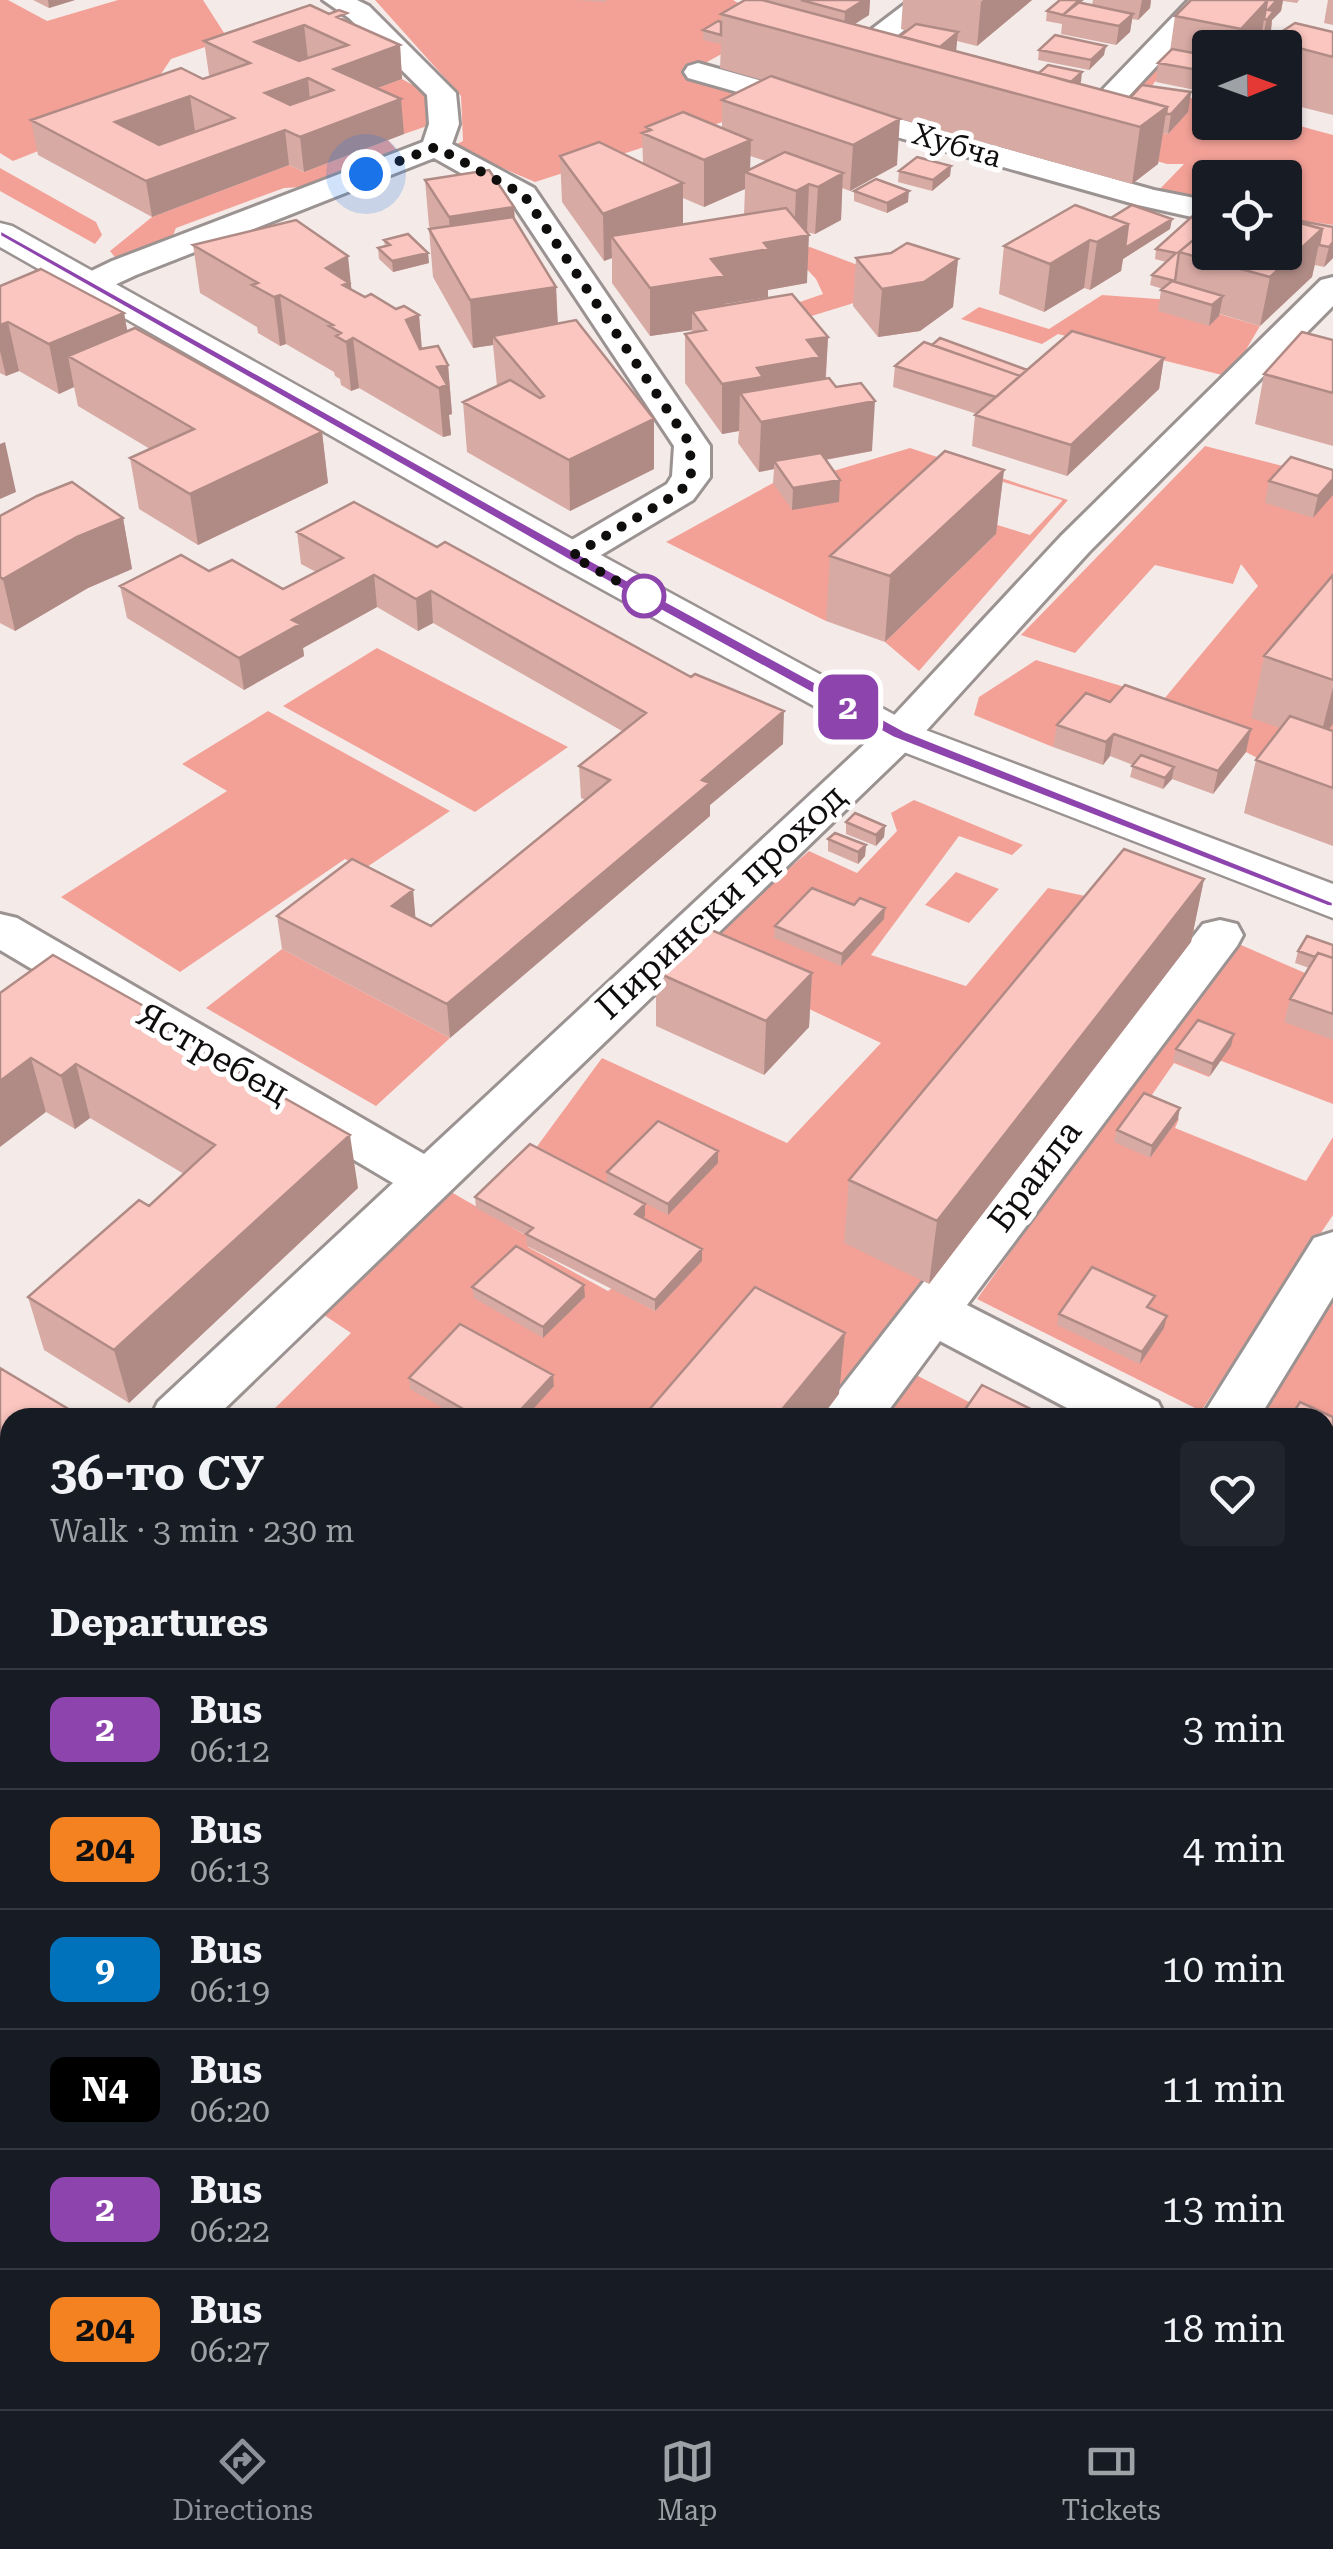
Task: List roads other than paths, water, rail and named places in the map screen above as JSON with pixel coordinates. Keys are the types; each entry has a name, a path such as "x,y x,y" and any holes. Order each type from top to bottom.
{"street":[{"path":"338,0 359,12 442,93 444,124 436,147"},
{"path":"861,51 926,0"},
{"path":"1024,103 1089,121 1204,0"},
{"path":"831,40 892,66"},
{"name":"Хубча","path":"716,65 811,104 1192,208"},
{"path":"753,122 811,104"},
{"path":"0,328 124,268 436,147 540,190 692,446 691,477 680,492 572,556"},
{"path":"0,233 572,556 900,735 1333,902"},
{"name":"Пирински проход","path":"188,1408 426,1179 900,735 1075,544 1333,286"},
{"name":"Браила","path":"858,1408 1220,935"},
{"name":"Ястребец","path":"9,947 426,1179"},
{"path":"1235,1408 1333,1252"},
{"path":"931,1312 1118,1408"}]}
